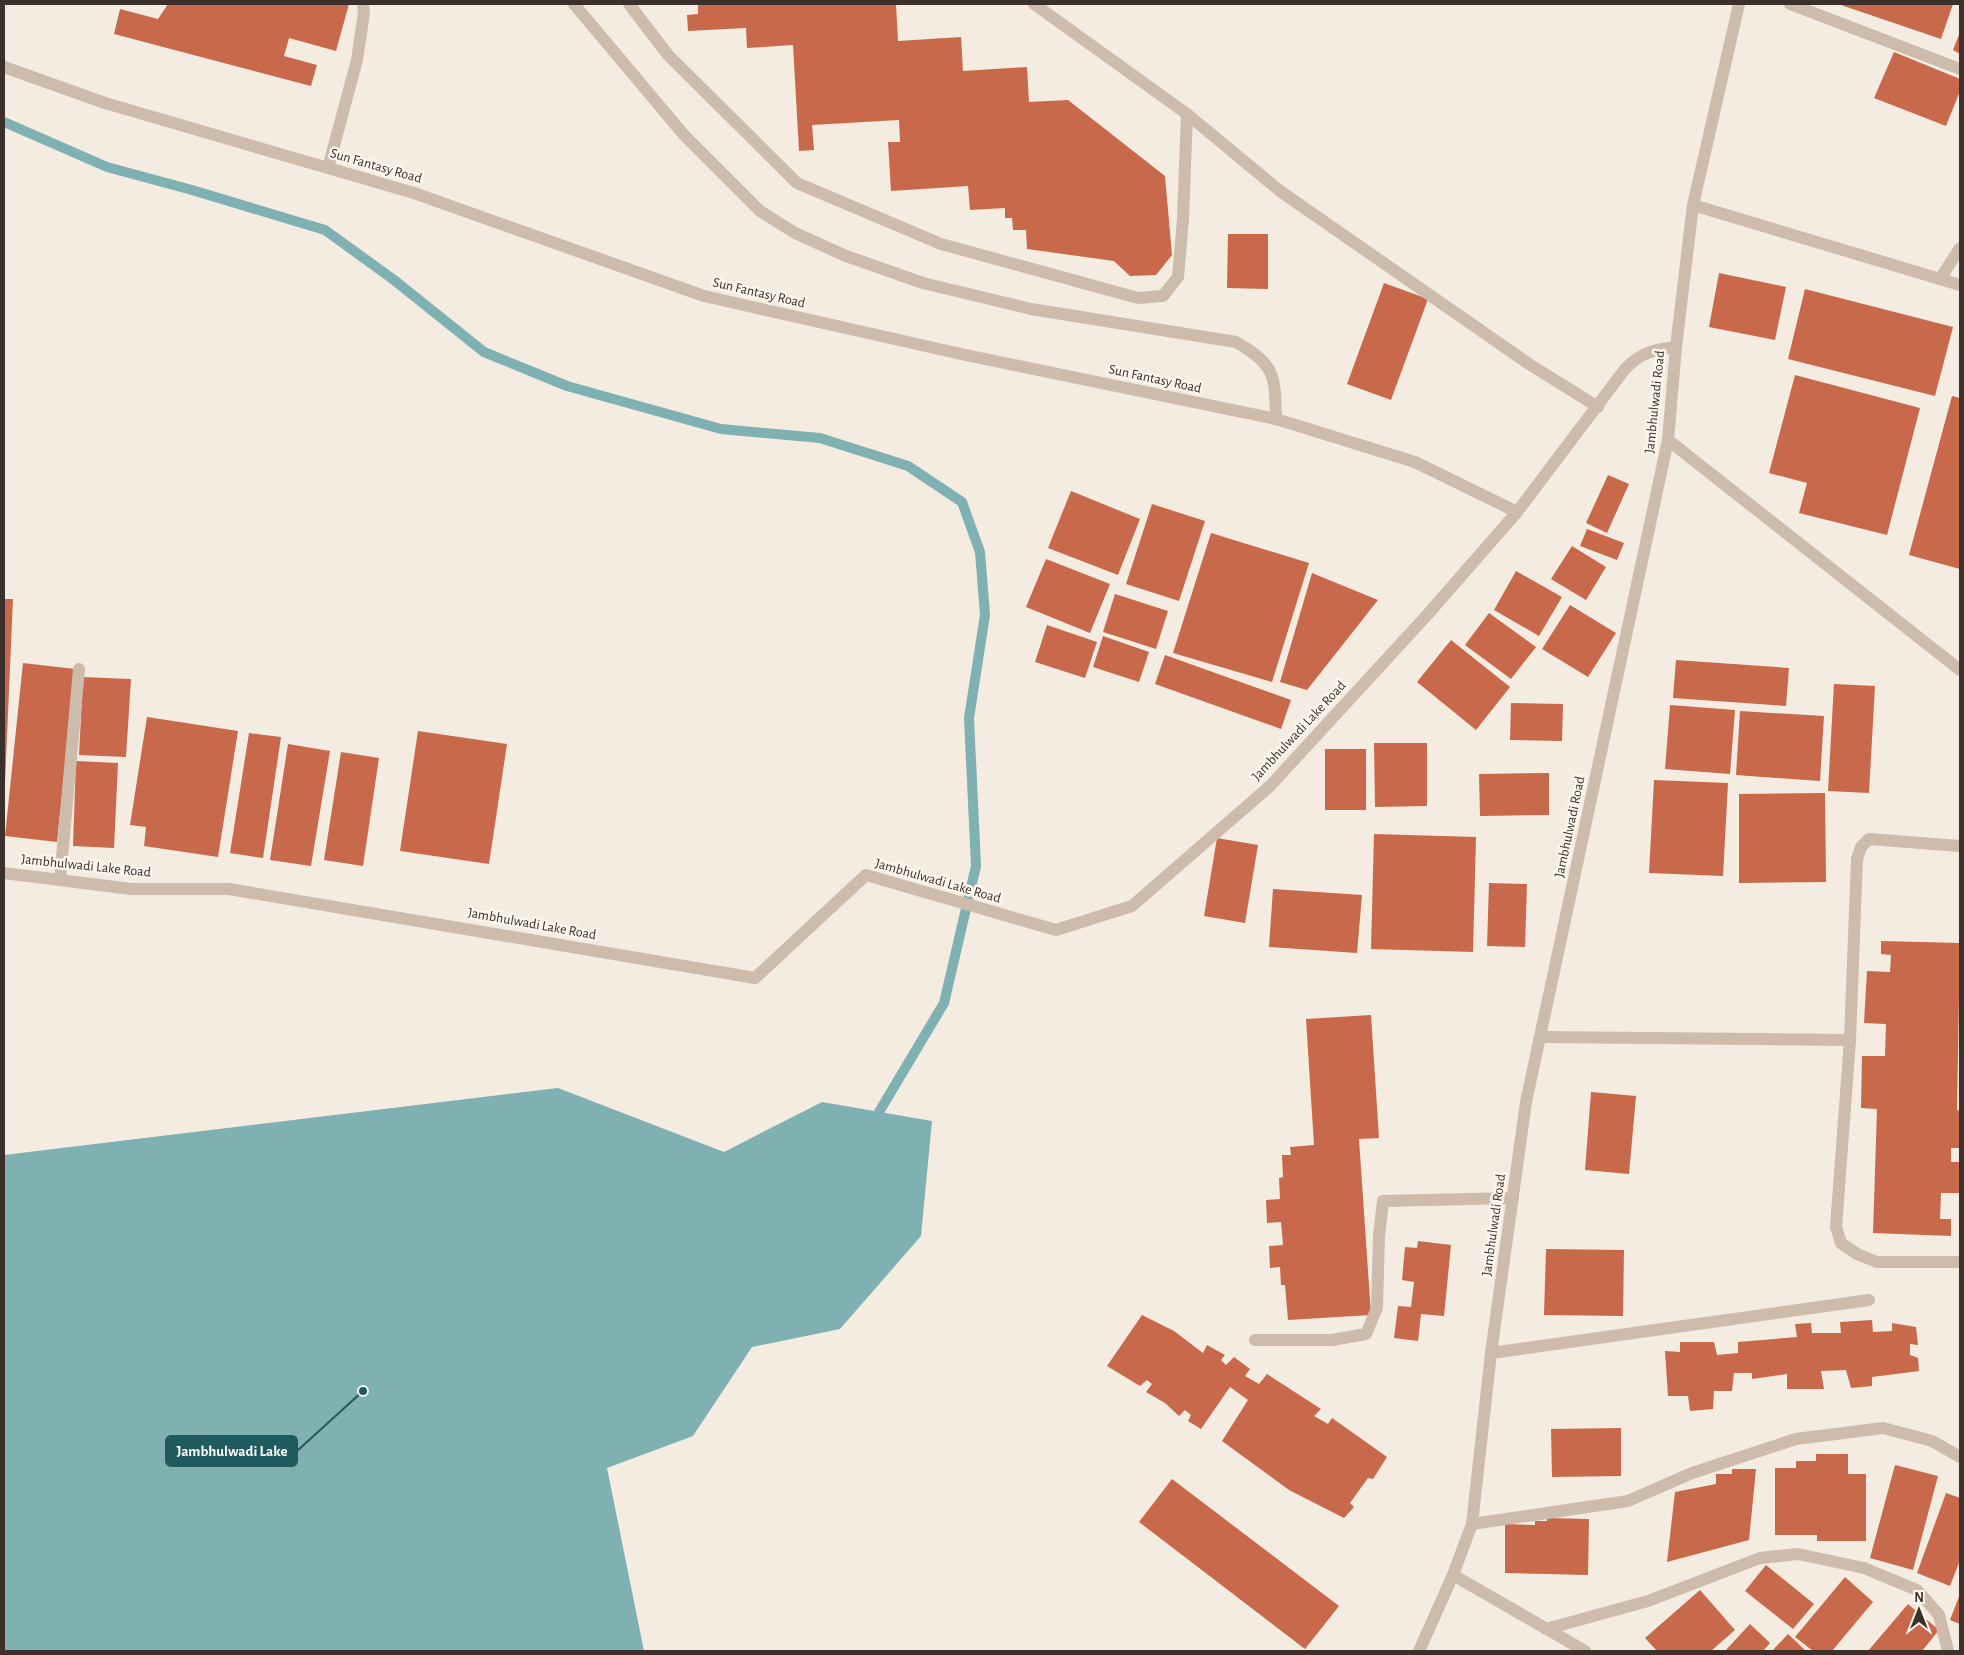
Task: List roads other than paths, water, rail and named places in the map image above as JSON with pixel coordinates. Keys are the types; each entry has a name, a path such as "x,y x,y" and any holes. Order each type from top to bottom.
{"street":[{"path":"328,168 357,60 364,13 363,4"},
{"path":"574,4 684,135 760,211 795,233 846,256 932,285 1031,309 1236,342 1260,358 1272,374 1275,387 1276,420"},
{"path":"630,4 668,55 797,183 941,244 1138,298 1164,296 1178,277 1183,219 1187,114"},
{"path":"1034,4 1187,114 1280,192 1530,364 1598,407"},
{"name":"Jambhulwadi Road","path":"1419,1651 1453,1575 1472,1524 1491,1354 1526,1102 1668,440 1676,347 1693,205 1739,4"},
{"path":"1790,4 1960,69"},
{"name":"Sun Fantasy Road","path":"4,67 105,103 414,193 704,296 961,354 1276,420 1415,462 1517,512"},
{"path":"1693,205 1960,285"},
{"path":"1940,279 1960,248"},
{"name":"Jambhulwadi Lake Road","path":"4,873 131,889 229,889 755,978 866,876 1056,930 1132,906 1270,786 1428,614 1517,512 1636,357 1652,350 1676,347"},
{"path":"1668,440 1960,670"},
{"path":"60,880 79,669"},
{"path":"1960,846 1869,840 1861,847 1856,871 1850,1040 1836,1227 1841,1243 1857,1254 1877,1262 1960,1262"},
{"path":"1540,1037 1850,1040"},
{"path":"1255,1340 1332,1340 1366,1334 1377,1308 1383,1201 1513,1198"},
{"path":"1491,1354 1870,1300"},
{"path":"1472,1524 1628,1501 1692,1473 1796,1439 1883,1428 1932,1441 1960,1456"},
{"path":"1546,1629 1648,1601 1760,1558 1798,1554 1864,1568 1917,1590 1939,1615 1948,1651"},
{"path":"1453,1575 1585,1651"}],"water":[{"path":"558,1088 724,1152 822,1102 932,1121 921,1236 840,1329 752,1347 693,1436 607,1468 644,1651 4,1651 4,1155"}],"waterway":[{"path":"4,122 107,167 192,190 325,230 394,280 484,352 567,386 721,429 820,438 908,466 962,502 980,552 985,615 969,718 976,866 944,1003 879,1112"}],"place":[{"name":"Jambhulwadi Lake","path":"363,1391"}]}
